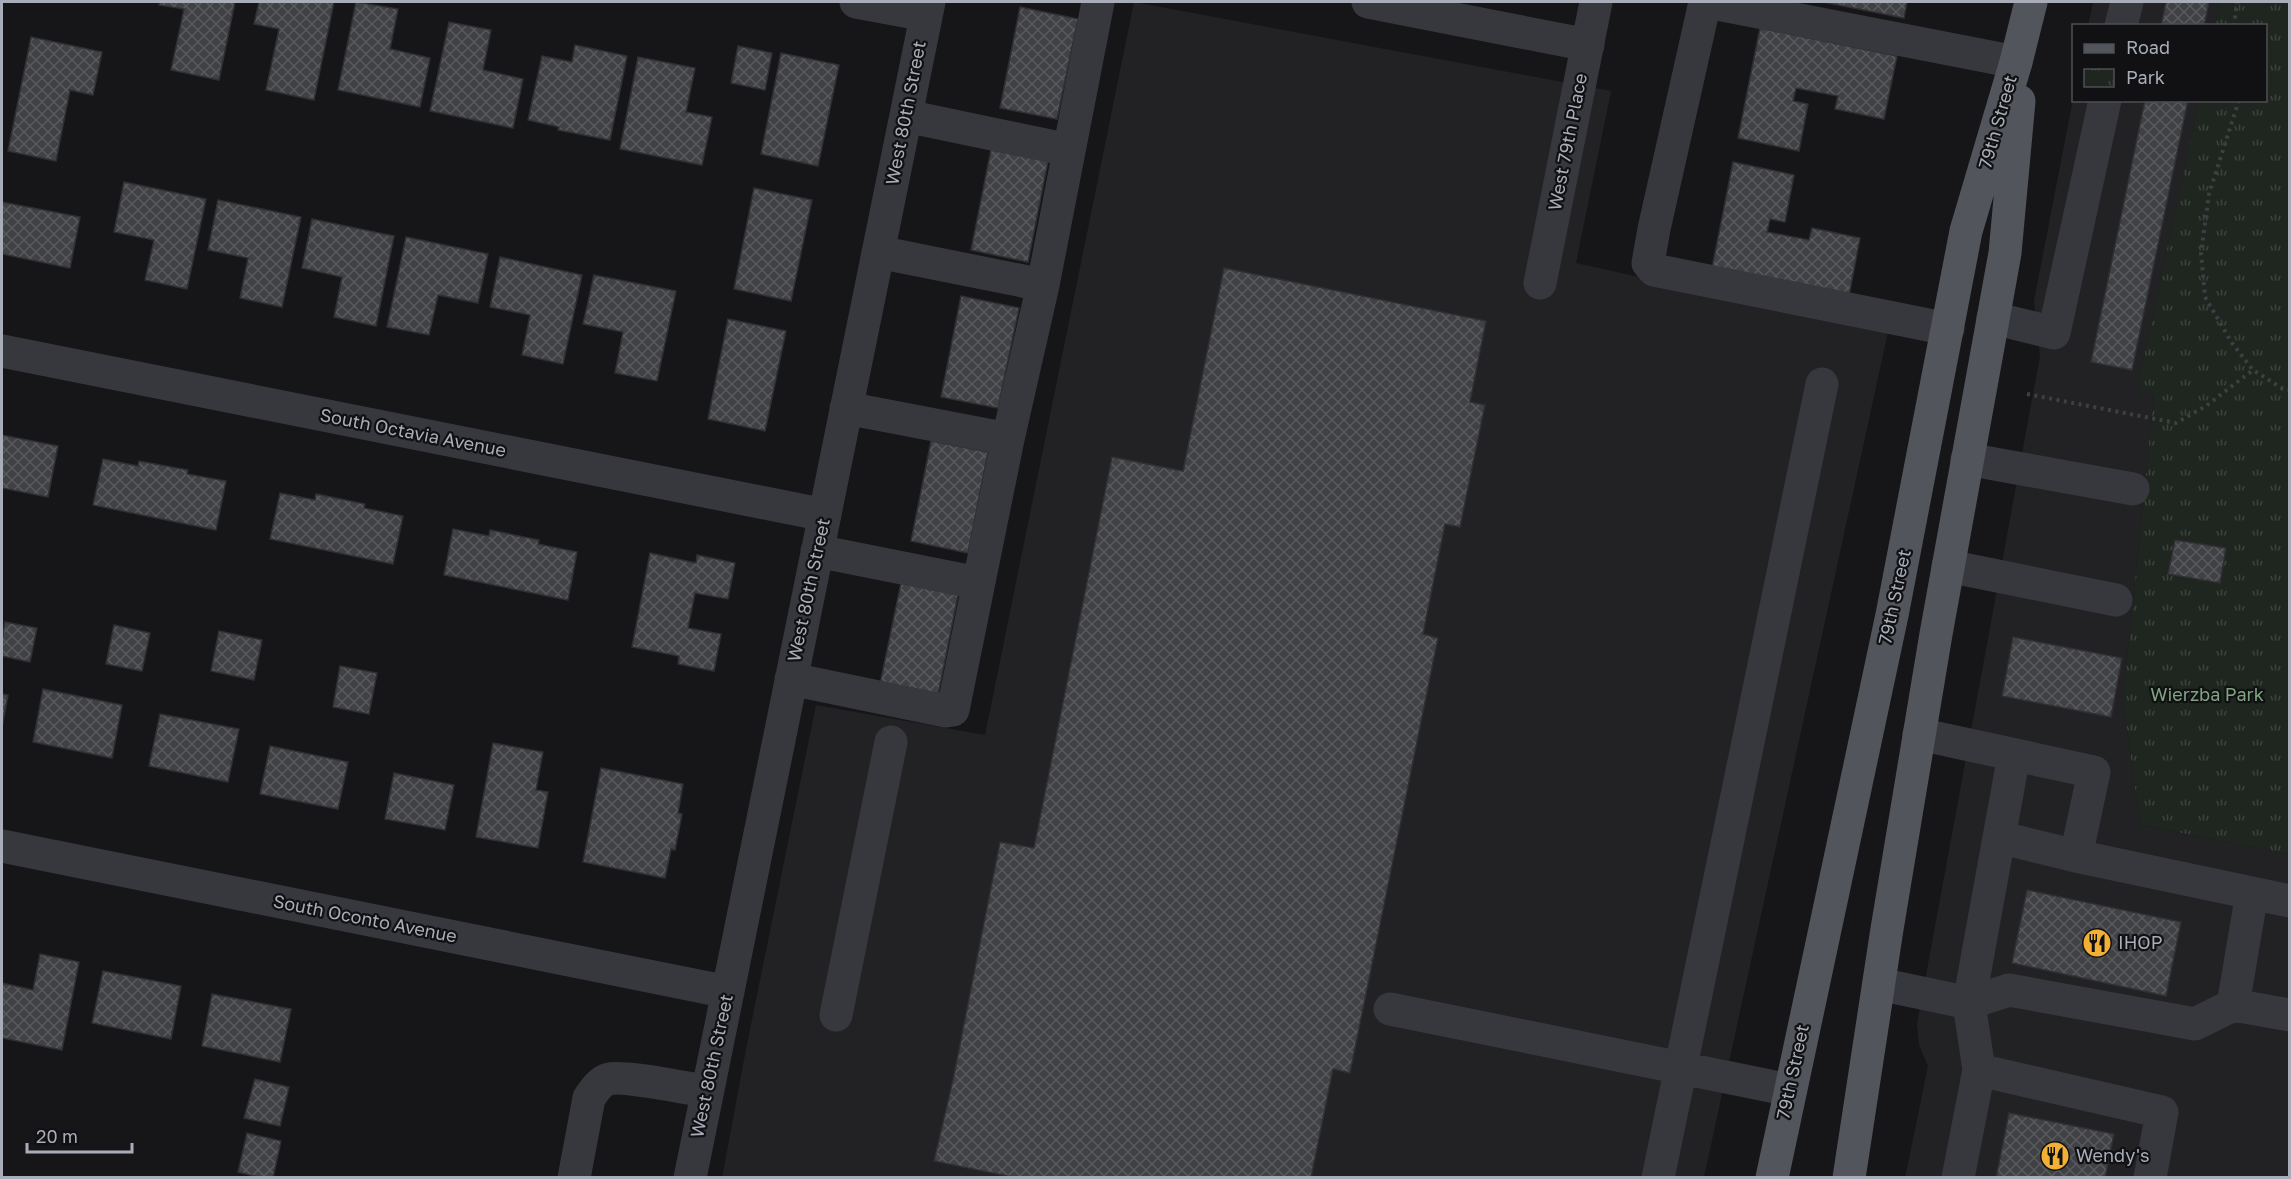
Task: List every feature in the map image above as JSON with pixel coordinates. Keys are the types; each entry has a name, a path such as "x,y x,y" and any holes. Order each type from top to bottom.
{"main road":[{"name":"79th Street","path":"1772,1178 1889,626 1966,231 2029,10"},
{"name":"79th Street","path":"1849,1178 1919,734 2005,253 2029,10"}],"street":[{"path":"856,2 928,8"},
{"path":"1368,2 1462,11 1588,45"},
{"name":"West 79th Place","path":"1540,283 1596,2"},
{"path":"1948,329 1654,270 1648,263 1706,2 2016,62"},
{"path":"2122,24 2127,2"},
{"path":"791,679 946,711 954,710 978,583 1069,150 1091,3"},
{"name":"West 80th Street","path":"690,1178 928,8"},
{"path":"1993,318 2054,333 2105,102"},
{"path":"906,116 1069,150"},
{"path":"878,252 1042,285"},
{"name":"South Octavia Avenue","path":"2,351 825,515"},
{"path":"1658,1178 1822,384"},
{"path":"846,408 1008,439"},
{"path":"1967,459 2133,489"},
{"path":"818,551 978,583"},
{"path":"1948,566 2116,600"},
{"path":"1919,734 2094,772 2076,856"},
{"path":"836,1015 891,742"},
{"path":"1958,1178 1978,1070 1969,1003 2014,755"},
{"path":"1999,837 2076,856 2289,901"},
{"name":"South Oconto Avenue","path":"2,846 728,992"},
{"path":"2233,1005 2252,893"},
{"path":"1879,984 1969,1003 2009,990 2195,1024 2233,1005 2289,1015"},
{"path":"1390,1009 1790,1089"},
{"path":"1978,1070 2162,1112 2150,1178"},
{"path":"574,1178 589,1098 597,1087 609,1079 626,1079 707,1091"}],"path":[{"path":"2234,24 2237,2"},
{"path":"2239,102 2209,194 2201,254 2205,297 2232,343 2253,370 2289,390"},
{"path":"2027,394 2176,423 2206,406 2253,370"}],"shaded area":[{"path":"1134,2 1611,91 1576,263 1888,332 1704,1177 722,1178 816,705 985,735"},
{"path":"2093,2 2220,2 2215,24 2088,24"},
{"path":"2072,102 2199,102 2137,389 2154,394 2123,699 2140,825 2289,854 2289,1177 1905,1178 1928,1066 1919,1045 1917,1024 2040,356 2034,301"}],"green space":[{"name":"Wierzba Park","path":"2220,2 2289,2 2289,854 2140,825 2123,699 2154,395 2137,389 2199,102 2267,102 2267,24 2215,24"}],"building":[{"path":"160,2 235,2 219,80 171,70 184,9 159,5"},
{"path":"259,2 334,2 314,100 266,90 279,29 254,24"},
{"path":"356,2 398,9 390,49 430,58 420,107 338,90"},
{"path":"1823,2 1907,2 1904,18"},
{"path":"2166,2 2209,2 2204,24 2161,24"},
{"path":"1020,7 1078,19 1057,119 1000,108"},
{"path":"449,22 491,30 483,70 523,79 513,128 430,111"},
{"path":"1760,28 1897,56 1884,119 1835,109 1838,96 1796,88 1793,101 1808,104 1799,151 1738,138"},
{"path":"31,37 102,52 93,95 70,90 56,161 8,151"},
{"path":"575,45 627,56 610,140 558,130 559,127 528,120 542,56 572,62"},
{"path":"738,46 772,53 765,90 731,83"},
{"path":"781,53 839,65 818,166 761,154"},
{"path":"638,57 695,68 686,112 712,117 702,165 620,149"},
{"path":"2145,102 2188,102 2132,370 2091,362"},
{"path":"991,150 1048,161 1028,262 971,250"},
{"path":"1733,162 1794,175 1785,222 1770,219 1767,232 1809,240 1812,228 1860,238 1848,301 1711,273"},
{"path":"124,182 206,199 187,289 145,280 154,240 114,232"},
{"path":"754,188 812,200 791,301 734,289"},
{"path":"218,200 301,217 282,307 240,298 248,258 208,250"},
{"path":"2,202 80,217 70,268 2,254"},
{"path":"312,219 394,236 376,326 334,317 342,277 302,268"},
{"path":"406,237 488,254 478,303 438,295 429,335 387,327"},
{"path":"500,257 582,275 563,364 522,355 530,315 490,307"},
{"path":"1224,268 1486,321 1470,402 1485,405 1460,527 1445,524 1423,634 1438,638 1350,1073 1333,1069 1311,1178 1017,1178 934,1161 953,1080 1000,842 1034,848 1112,457 1183,471"},
{"path":"594,275 676,291 657,381 615,373 623,332 583,324"},
{"path":"961,296 1019,308 998,408 941,397"},
{"path":"728,319 786,331 765,431 708,419"},
{"path":"2,435 58,446 48,497 2,488"},
{"path":"931,441 988,452 968,553 911,541"},
{"path":"103,459 138,466 139,461 188,470 187,474 226,481 216,530 93,505"},
{"path":"280,493 315,500 316,494 365,504 364,508 403,516 393,564 270,539"},
{"path":"453,529 489,536 490,530 539,540 538,544 577,552 568,600 444,575"},
{"path":"2175,540 2226,548 2220,583 2168,574"},
{"path":"650,553 696,563 697,555 735,563 728,599 695,593 688,628 721,634 714,671 678,664 679,656 632,647"},
{"path":"901,583 958,595 938,695 880,684"},
{"path":"5,622 37,628 30,662 2,656"},
{"path":"114,625 150,633 142,671 106,664"},
{"path":"219,631 262,640 254,680 211,671"},
{"path":"2013,637 2122,658 2111,717 2002,696"},
{"path":"340,666 377,673 369,714 333,707"},
{"path":"43,689 122,705 112,758 33,742"},
{"path":"2,694 8,695 2,727"},
{"path":"160,714 239,729 228,782 149,766"},
{"path":"493,743 543,752 536,790 548,792 538,848 476,837"},
{"path":"270,746 348,762 338,809 260,794"},
{"path":"601,768 683,784 678,813 682,814 675,850 671,849 665,878 583,862"},
{"path":"394,773 454,785 445,830 385,819"},
{"name":"IHOP","path":"2027,890 2181,922 2166,996 2012,963"},
{"path":"40,954 79,962 62,1050 2,1038 2,983 33,990"},
{"path":"103,971 181,986 171,1039 92,1023"},
{"path":"212,994 291,1009 280,1062 202,1046"},
{"path":"255,1079 289,1087 280,1126 244,1118"},
{"name":"Wendy's","path":"2009,1113 2114,1134 2105,1178 1996,1178"},
{"path":"247,1133 281,1141 273,1178 262,1178 238,1172"}],"place":[{"name":"IHOP","path":"2097,943"},
{"name":"Wendy's","path":"2055,1156"}]}
